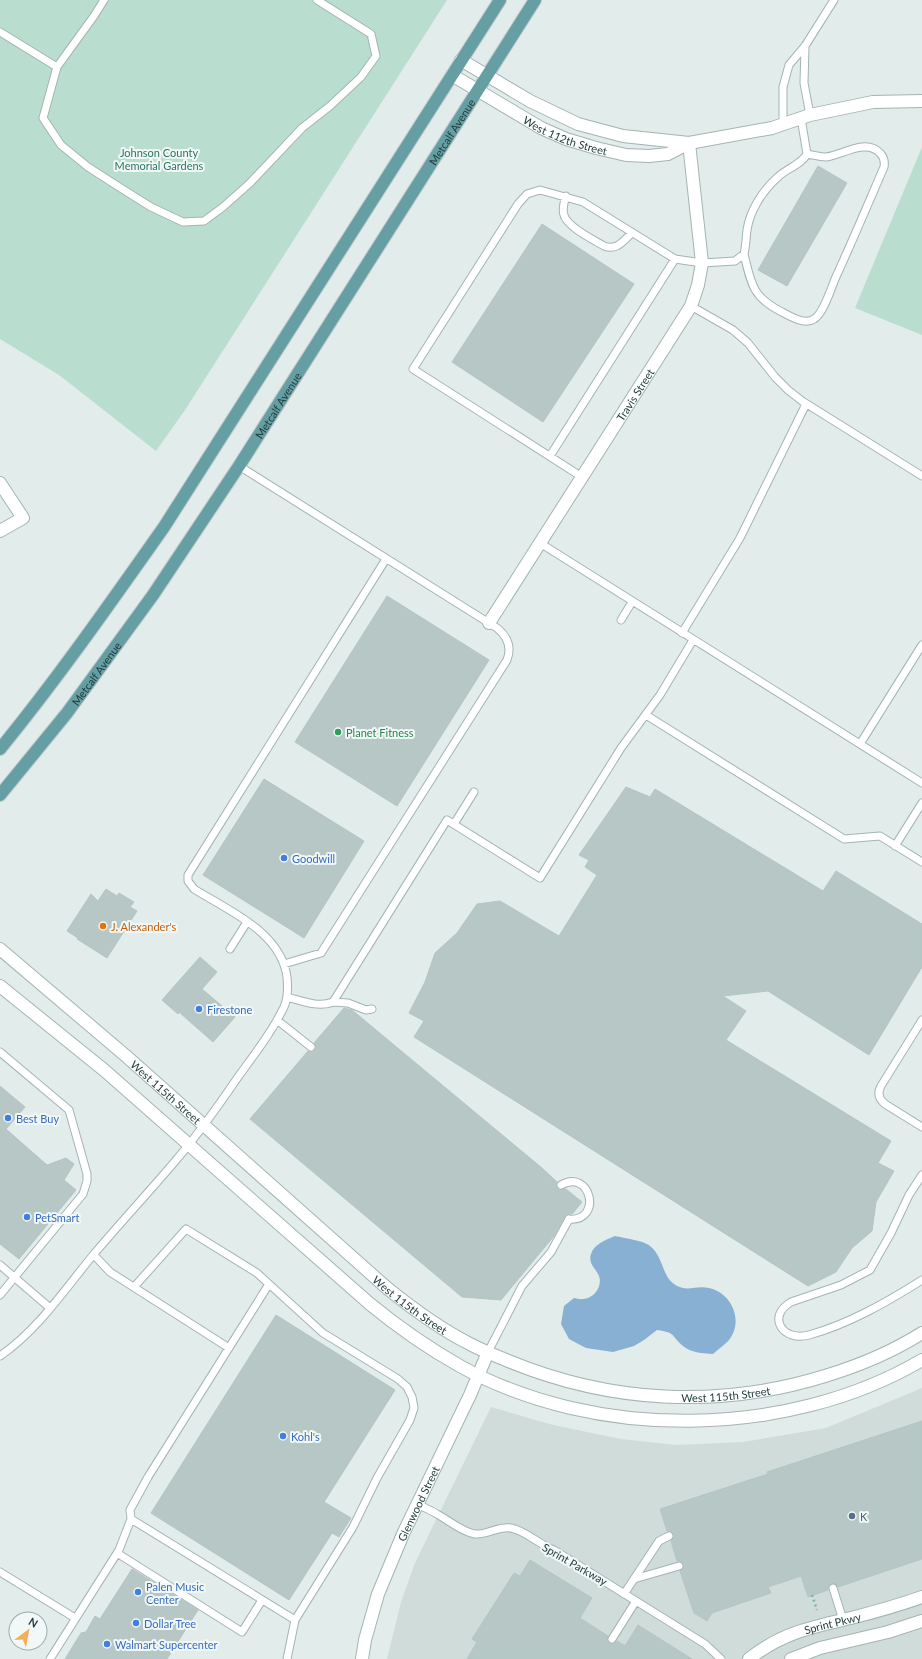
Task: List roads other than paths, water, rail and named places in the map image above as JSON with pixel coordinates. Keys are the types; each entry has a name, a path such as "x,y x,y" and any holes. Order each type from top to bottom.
{"main road":[{"path":"0,749 53,682 164,527 500,0"},
{"name":"Metcalf Avenue","path":"0,795 67,713 153,595 239,466 535,0"}],"street":[{"name":"West 112th Street","path":"461,60 530,101 578,124 623,136 689,143 772,128 806,117 873,102 922,101"},
{"name":"West 112th Street","path":"452,76 541,128 566,139 596,148 626,155 649,156 668,154 689,143"},
{"name":"Travis Street","path":"489,623 691,306 698,285 702,263 689,143"},
{"path":"0,483 23,518 0,531"},
{"name":"West 115th Street","path":"0,949 126,1056 393,1293 415,1310 470,1345 545,1375 584,1386 627,1394 664,1397 700,1397 743,1394 808,1381 846,1370 881,1355 922,1334"},
{"path":"0,986 99,1066 370,1304 400,1328 433,1350 478,1375 523,1393 562,1406 611,1416 674,1421 725,1420 767,1415 808,1406 847,1395 885,1380 922,1360"},
{"name":"Glenwood Street","path":"362,1659 365,1640 378,1594 488,1352"},
{"name":"Sprint Pkwy","path":"749,1659 781,1638 811,1627 878,1611 922,1597"},
{"name":"Sprint Pkwy","path":"791,1659 820,1648 880,1634 922,1620"}],"lane":[{"path":"104,0 57,66 43,118 62,145 88,167 151,207 184,222 204,221 224,207 250,183 302,128 346,92 361,77 376,56 371,34 318,0"},
{"path":"784,124 783,87 789,65 805,46 834,0"},
{"path":"0,32 57,66"},
{"path":"805,46 804,83 807,154 800,162 779,176 772,183 754,208 747,229 744,254 755,291 763,300 782,312 801,321 810,321 815,319 824,304 885,162 878,151 868,147 861,147 826,157 807,154"},
{"path":"582,477 413,369 522,199 533,191 540,190 566,196 583,202 675,259 702,263 735,261 744,254"},
{"path":"566,196 563,214 567,222 604,246 609,248 618,246 632,233"},
{"path":"550,456 675,259"},
{"path":"691,306 733,330 748,343 775,377 788,390 806,404 922,476"},
{"path":"682,633 740,538 806,404"},
{"path":"239,466 503,632 510,646 510,653 507,660 321,953 284,964"},
{"path":"540,543 922,783"},
{"path":"0,1356 15,1346 50,1308 189,1144 261,1045 277,1020 287,997 288,986 284,964 271,940 261,930 194,889 188,881 188,875 386,559"},
{"path":"621,620 632,602"},
{"path":"333,1002 447,820 540,878 621,748 660,695 693,640"},
{"path":"860,744 922,645"},
{"path":"646,715 844,839 880,836 922,862"},
{"path":"454,824 474,792"},
{"path":"895,846 922,803"},
{"path":"230,949 247,922"},
{"path":"287,997 318,1005 326,1005 333,1002 348,1003 366,1010 372,1009"},
{"path":"277,1020 311,1047"},
{"path":"922,1020 881,1086 879,1092 880,1099 885,1104 922,1127"},
{"path":"0,1052 69,1110 87,1174 86,1188 83,1194 0,1295"},
{"path":"922,1175 870,1270 841,1285 791,1302 780,1312 780,1323 782,1329 787,1334 794,1336 808,1335 849,1320 874,1308 922,1280"},
{"path":"488,1352 522,1279 548,1250 569,1219 577,1218 586,1211 590,1204 586,1189 581,1185 569,1182 561,1185"},
{"path":"134,1288 186,1229 257,1273 323,1333 398,1379 406,1387 412,1397 414,1408 410,1420 377,1478 354,1527 295,1620 286,1659"},
{"path":"94,1255 110,1272 229,1348"},
{"path":"0,1265 50,1308"},
{"path":"50,1659 117,1553 132,1519 130,1510 148,1478 269,1284"},
{"name":"Sprint Parkway","path":"418,1504 474,1534 484,1534 500,1528 511,1528 522,1533 544,1547 554,1550 705,1644 721,1659"},
{"path":"132,1519 295,1620"},
{"path":"624,1594 660,1541 669,1536"},
{"path":"117,1553 242,1632 262,1600"},
{"path":"634,1579 679,1566"},
{"path":"0,1572 75,1618"},
{"path":"834,1588 843,1620"},
{"path":"612,1638 636,1601"}],"water":[{"path":"615,1236 639,1241 650,1246 658,1255 667,1276 679,1287 709,1288 724,1296 733,1309 735,1317 733,1333 729,1340 713,1354 690,1350 683,1346 671,1333 657,1330 634,1346 613,1352 586,1348 569,1339 561,1324 564,1306 574,1298 582,1299 595,1294 599,1286 600,1278 591,1263 591,1254 598,1245"}],"place":[{"name":"Planet Fitness","path":"338,732"},
{"name":"Goodwill","path":"284,858"},
{"name":"J. Alexander's","path":"103,926"},
{"name":"Firestone","path":"199,1009"},
{"name":"Best Buy","path":"8,1118"},
{"name":"PetSmart","path":"27,1217"},
{"name":"Kohl's","path":"283,1436"},
{"name":"K","path":"852,1516"},
{"name":"Palen Music Center","path":"138,1592"},
{"name":"Dollar Tree","path":"136,1623"},
{"name":"Walmart Supercenter","path":"107,1644"}],"park label":[{"name":"Johnson County Memorial Gardens","path":"159,158"}]}
